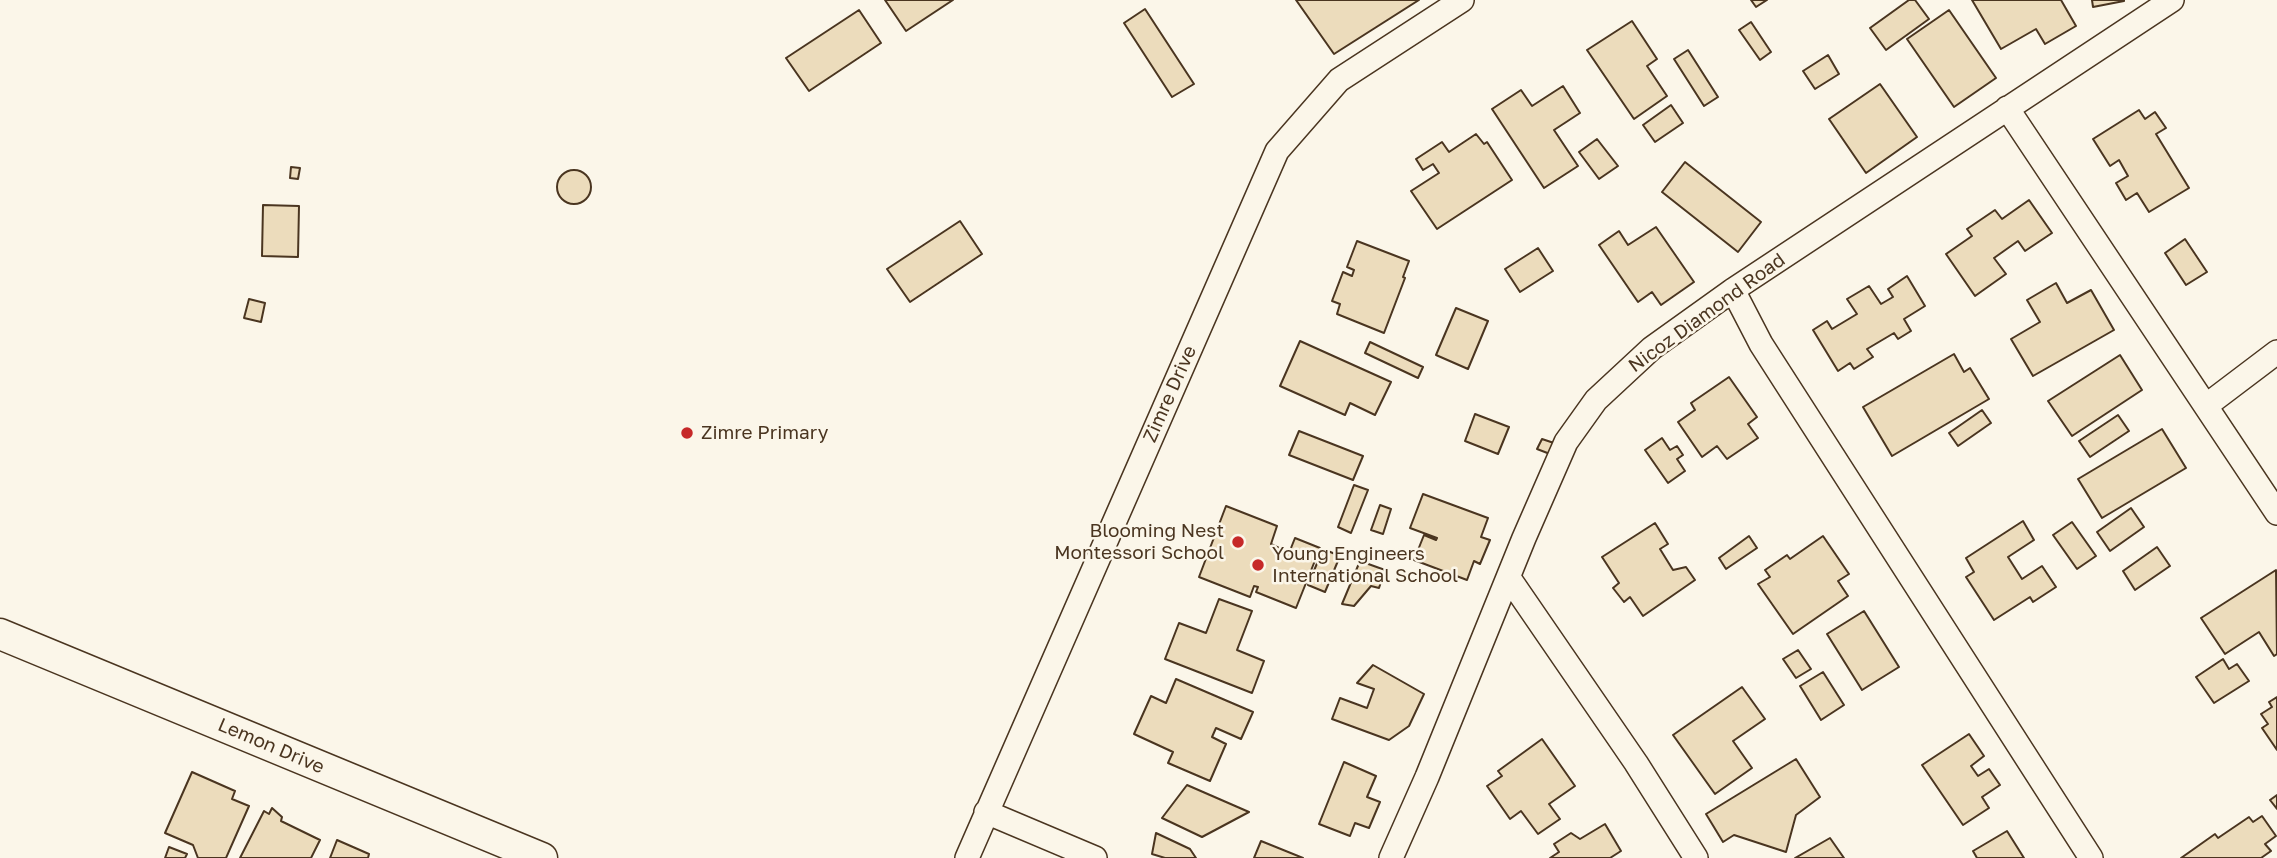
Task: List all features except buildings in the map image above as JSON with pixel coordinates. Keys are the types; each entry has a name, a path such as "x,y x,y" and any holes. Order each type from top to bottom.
{"street":[{"name":"Zimre Drive","path":"967,858 1277,150 1339,80 1462,0"},
{"name":"Nicoz Diamond Road","path":"1391,858 1566,442 1596,400 1652,348 1733,290 2172,0"},
{"path":"2007,108 2277,513"},
{"path":"1733,290 1761,344 2091,858"},
{"path":"2207,405 2277,352"},
{"path":"1509,578 1636,763 1696,858"},
{"name":"Lemon Drive","path":"0,634 542,858"},
{"path":"986,812 1095,858"}],"place":[{"name":"Zimre Primary","path":"687,433"},
{"name":"Blooming Nest Montessori School","path":"1238,542"},
{"name":"Young Engineers International School","path":"1258,565"}]}
